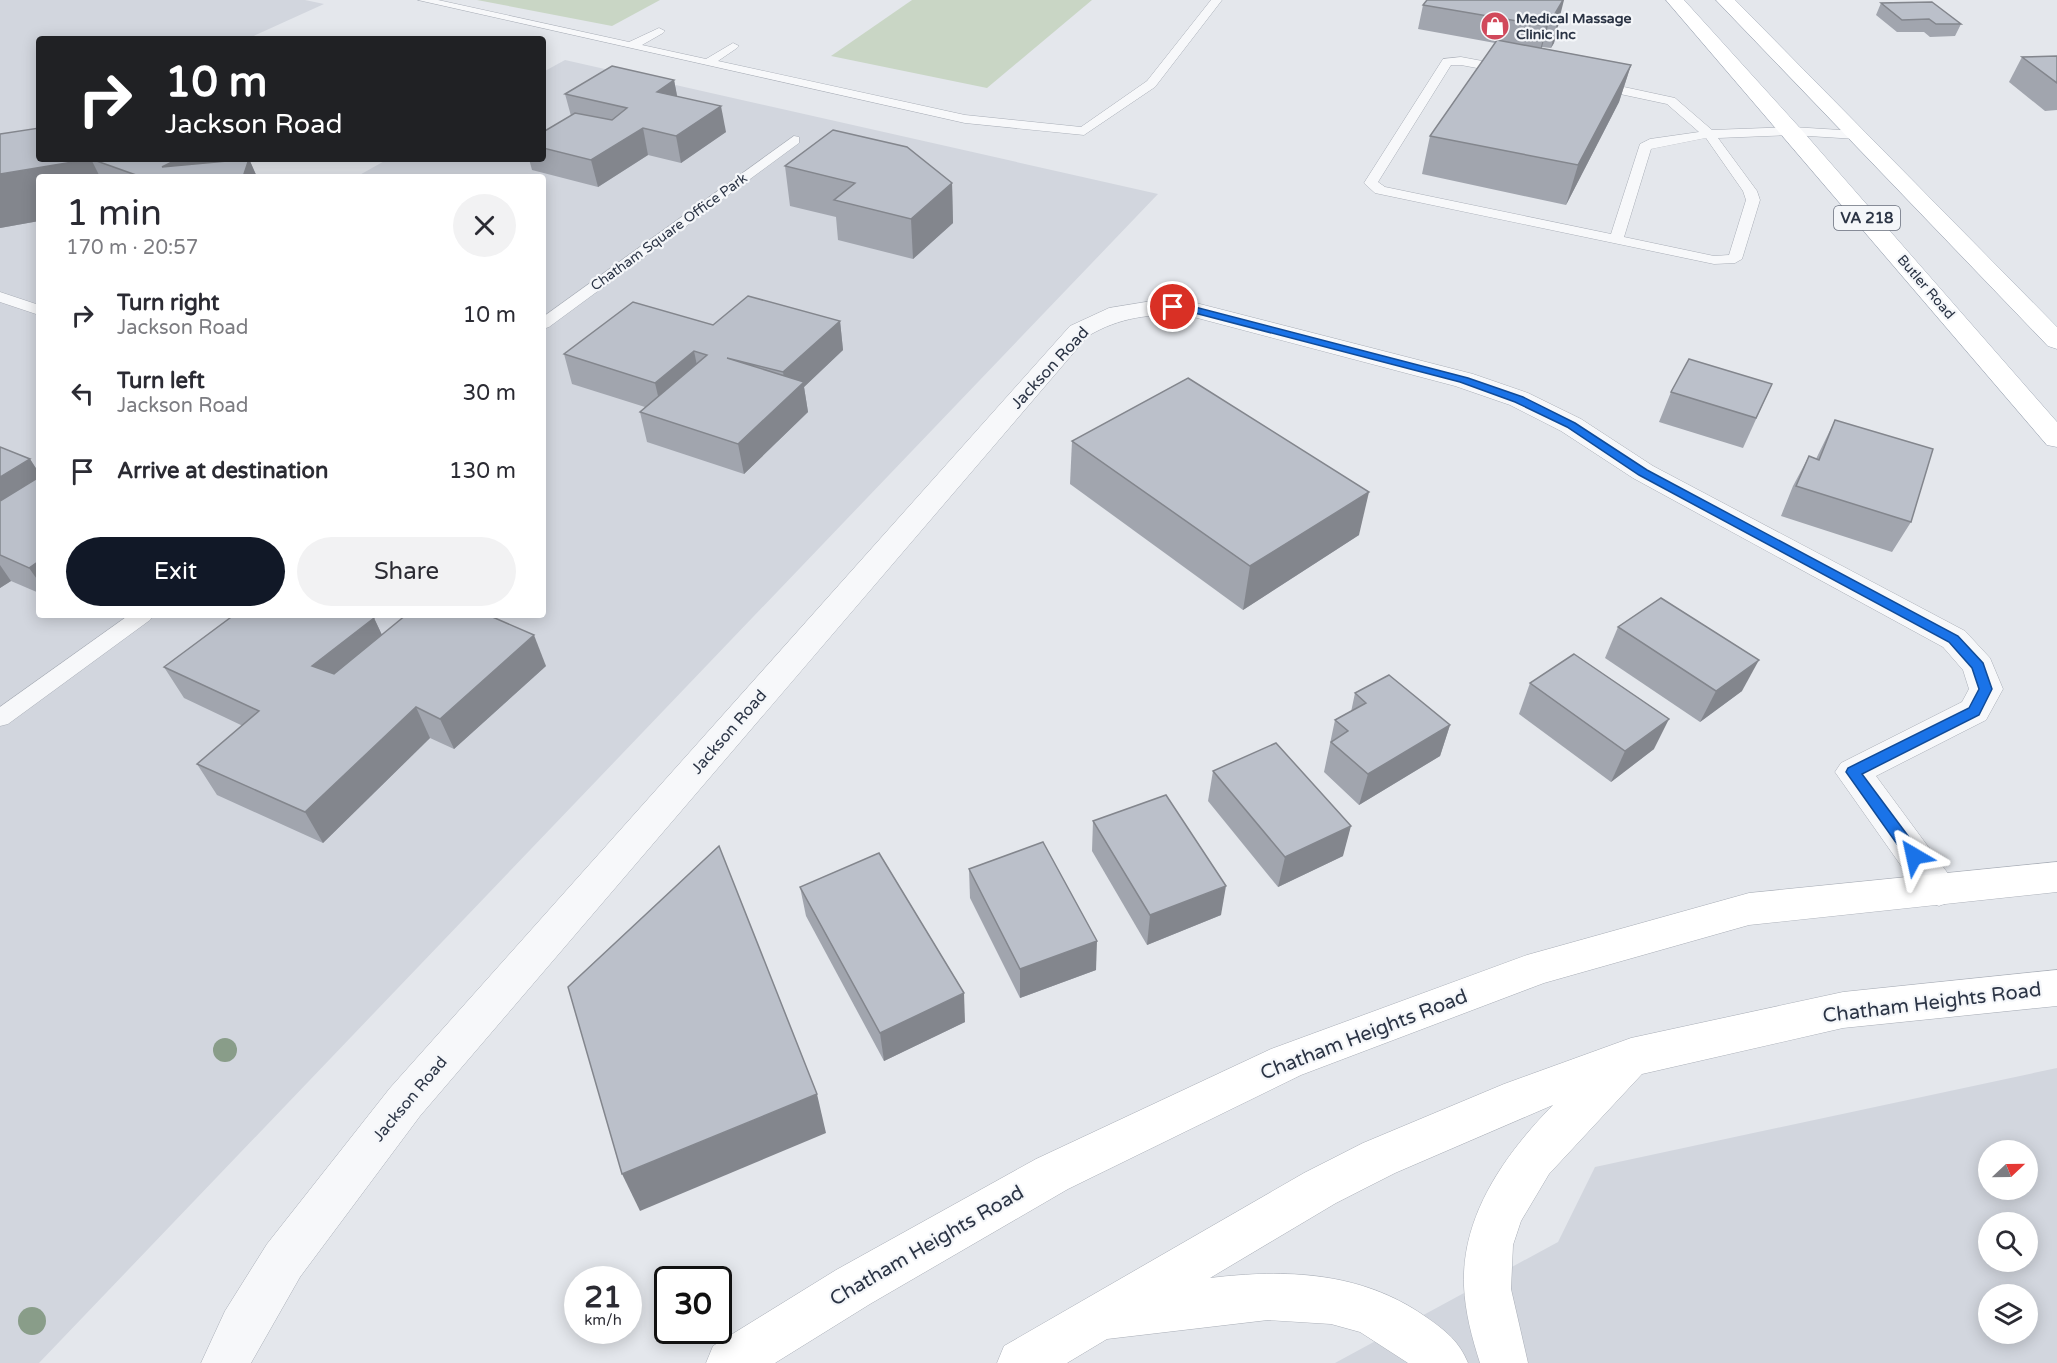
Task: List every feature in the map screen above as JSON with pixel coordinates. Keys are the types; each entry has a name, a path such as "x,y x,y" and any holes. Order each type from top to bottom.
{"main road":[{"name":"Butler Road","path":"1675,0 1792,131 2057,439"},
{"name":"VA 218","path":"1725,0 2057,341"},
{"name":"Chatham Heights Road","path":"730,1363 853,1287 1052,1174 1286,1062 1541,967 1749,909 2057,877"},
{"name":"Chatham Heights Road","path":"1021,1363 1320,1188 1379,1158 1519,1098 1632,1057 1843,1010 2057,988"},
{"path":"1504,1363 1494,1330 1487,1279 1494,1228 1528,1164 1632,1057"},
{"path":"1094,1320 1253,1298 1310,1298 1361,1308 1384,1318 1408,1333 1444,1363"}],"street":[{"name":"Jackson Road","path":"225,1363 240,1329 320,1211 405,1102 1079,331 1094,321 1123,310 1158,306 1188,308 1464,380 1519,399 1571,425 1643,472 1954,639 1978,666 1986,689 1974,711 1853,772 1939,890"}],"lane":[{"path":"423,0 965,119 1084,130 1151,84 1218,0"},
{"path":"632,45 659,30"},
{"path":"709,62 732,46"},
{"path":"1528,73 1461,61 1447,62 1371,183 1380,190 1616,240 1714,260 1735,259 1753,201 1750,191 1709,134 1678,106 1662,98 1584,83"},
{"path":"1616,240 1645,147 1650,143 1709,134 1792,131 1857,135"},
{"name":"Chatham Square Office Park","path":"546,322 794,140"},
{"path":"0,297 36,309"},
{"path":"0,718 139,618"}],"shaded area":[{"path":"0,0 305,0 324,4 254,36 36,36 36,162 39,162 39,174 36,174 36,618 546,618 546,174 361,174 383,162 546,162 546,70 565,60 1158,194 39,1363 0,1363"},
{"path":"2057,1068 2057,1363 1335,1363 1558,1242 1595,1167"}],"green space":[{"path":"477,0 660,0 612,26"},
{"path":"912,0 1092,0 987,88 831,56"}],"building":[{"path":"1427,0 1563,0 1553,17 1560,18 1557,23 1549,22 1546,26 1423,5"},
{"path":"1932,2 1961,24 1936,24 1929,19 1902,20 1881,3"},
{"path":"1497,40 1631,65 1578,165 1430,136"},
{"path":"2057,56 2057,83 2022,57"},
{"path":"612,66 674,80 657,92 721,106 676,136 643,128 591,160 546,149 546,130 575,113 612,120 627,108 565,94"},
{"path":"36,128 36,162 73,162 0,174 0,134"},
{"path":"833,130 907,147 952,183 911,219 834,200 855,183 785,166"},
{"path":"99,162 172,162 162,167 216,162 248,162 244,174 133,174"},
{"path":"748,296 840,321 783,372 727,358 804,382 738,444 640,412 707,355 694,351 655,383 564,354 633,302 713,325"},
{"path":"1689,359 1772,384 1756,418 1671,392"},
{"path":"1188,378 1369,492 1250,566 1072,441"},
{"path":"1835,420 1933,449 1911,522 1796,486 1809,456 1819,460"},
{"path":"0,447 30,459 0,477"},
{"path":"36,479 36,563 29,568 0,555 0,501"},
{"path":"1661,598 1759,660 1716,691 1618,627"},
{"path":"230,618 374,618 312,666 334,674 402,618 495,618 534,635 440,719 416,707 305,812 197,764 259,711 164,667"},
{"path":"1574,654 1669,719 1625,751 1530,683"},
{"path":"1389,675 1450,725 1368,774 1331,742 1348,731 1335,720 1366,703 1355,693"},
{"path":"1276,743 1351,826 1285,857 1213,771"},
{"path":"1166,795 1226,886 1150,915 1093,821"},
{"path":"1043,842 1097,941 1020,969 969,869"},
{"path":"719,846 817,1094 622,1174 568,987"},
{"path":"879,853 964,993 880,1033 800,887"}],"place":[{"name":"Medical Massage Clinic Inc","path":"1495,26"}],"route":[{"path":"1173,307 1188,308 1464,380 1519,399 1571,425 1643,472 1954,639 1978,666 1986,689 1974,711 1853,772 1914,856"}]}
